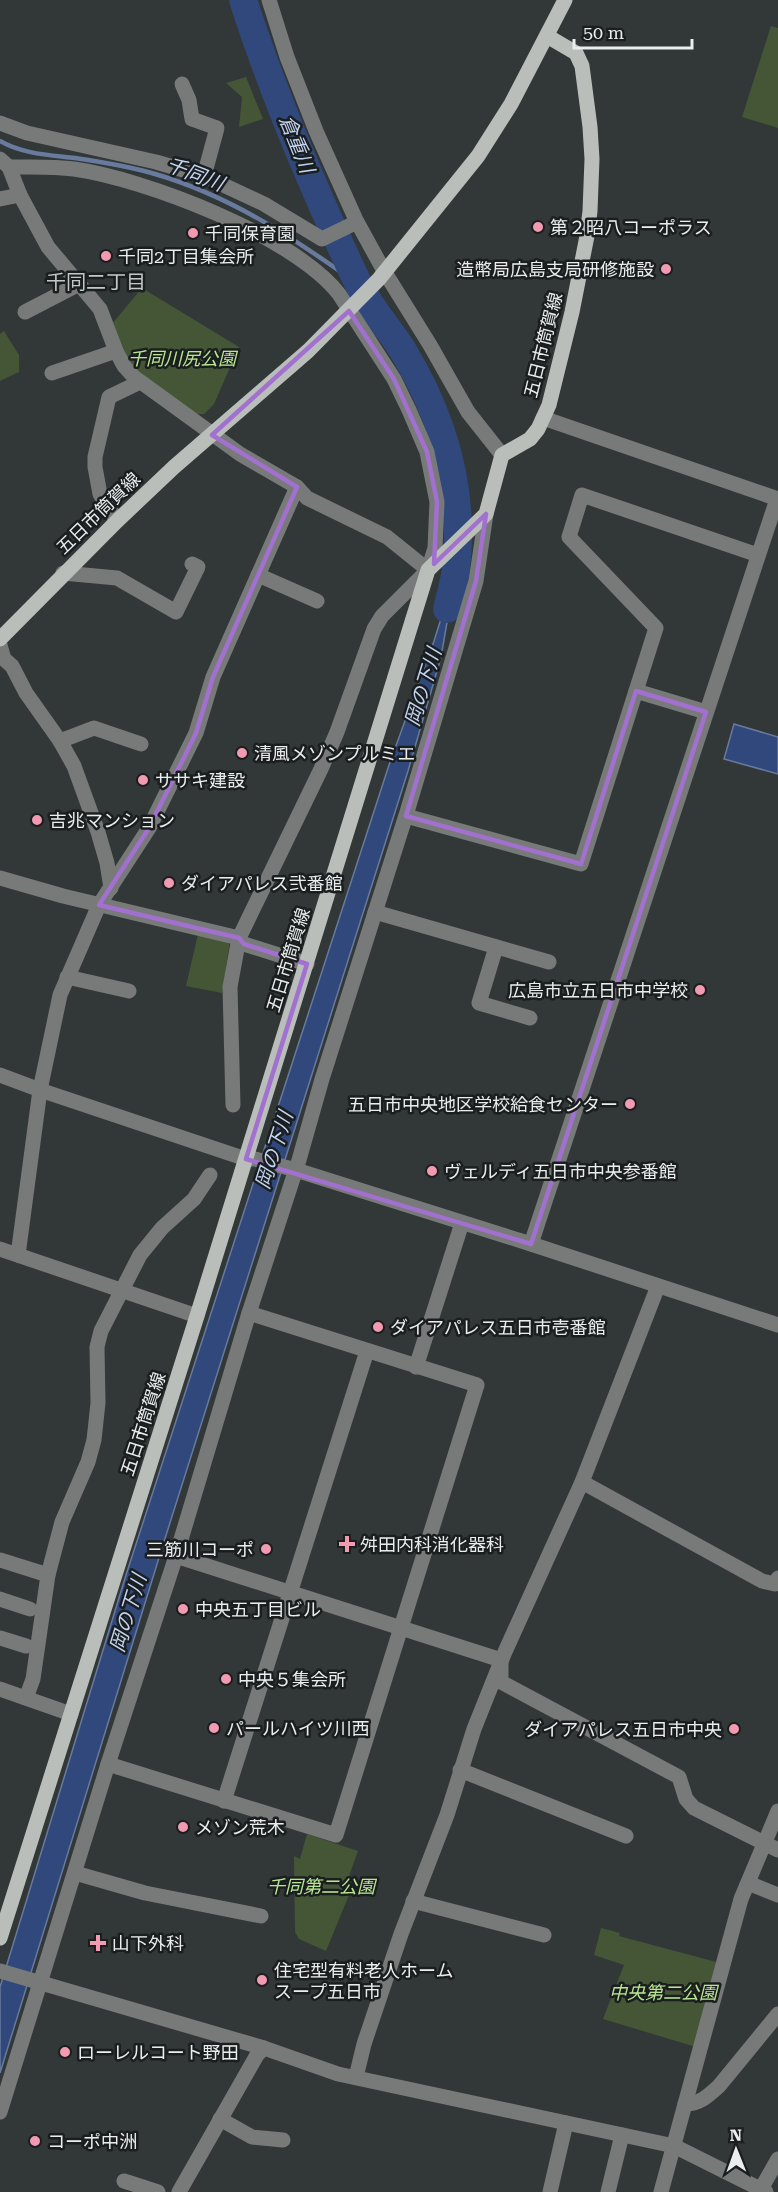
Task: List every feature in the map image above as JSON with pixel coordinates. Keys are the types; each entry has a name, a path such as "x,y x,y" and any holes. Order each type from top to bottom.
{"main road":[{"name":"五日市筒賀線","path":"0,639 117,520 308,351 351,309 478,156 511,104 565,0"},
{"name":"五日市筒賀線","path":"502,455 530,439 543,418 554,390 587,236 591,184 590,127 582,66 576,53 547,36"},
{"path":"481,518 502,455"},
{"name":"五日市筒賀線","path":"0,1938 197,1316 250,1159 307,964 428,570 481,518"}],"street":[{"path":"269,0 287,57 353,224 381,275 430,345 468,412 502,455"},
{"path":"182,84 189,100 192,119 217,128 204,176"},
{"path":"0,123 27,133 156,162 204,176 264,204 322,239 353,224"},
{"path":"5,163 41,237 100,309 124,366 140,382 240,454 297,487 307,498 387,537 428,570"},
{"path":"5,163 103,174 232,220 270,241 318,273 333,286 351,309 394,379 427,452 437,502 435,548 428,570 382,616 374,629 321,769 239,938 230,987 233,1106"},
{"path":"0,199 20,195"},
{"path":"25,312 79,284"},
{"path":"52,374 116,351"},
{"path":"117,520 100,494 95,457 109,397 140,382"},
{"path":"531,1244 777,499 543,418"},
{"path":"18,1255 40,1090 57,1005 67,977 99,905 149,828 196,733 213,677 297,487"},
{"path":"406,816 581,864 656,628 569,537 582,495 758,555"},
{"path":"0,2112 37,1983 75,1873 176,1556 291,1169 406,816 476,581 481,518"},
{"path":"63,573 117,578 176,612 198,567 192,564"},
{"path":"258,575 317,601"},
{"path":"0,645 4,659 12,666 26,693 60,741 74,766 98,831 111,888"},
{"path":"636,692 706,712"},
{"path":"60,741 94,728 141,744"},
{"path":"0,878 99,905 239,938 244,944 307,964"},
{"path":"375,912 549,962"},
{"path":"496,947 479,1003 530,1018"},
{"path":"67,977 129,990"},
{"path":"0,1075 250,1159 291,1169 531,1244 778,1325"},
{"path":"26,1698 33,1679 48,1575 62,1522 88,1462 94,1440 98,1404 97,1347 101,1331 140,1255 151,1240 194,1199 210,1175"},
{"path":"417,1367 462,1223"},
{"path":"0,1249 197,1316"},
{"path":"356,2077 364,2043 413,1902 447,1815 460,1770 501,1662 582,1482 658,1286"},
{"path":"108,1764 336,1835 402,1627 477,1385 249,1313"},
{"path":"224,1801 367,1351"},
{"path":"582,1482 762,1581 775,1584 778,1578"},
{"path":"176,1556 402,1627 498,1659 501,1662"},
{"path":"0,1560 48,1575"},
{"path":"0,1599 30,1609"},
{"path":"0,1638 26,1646"},
{"path":"501,1662 501,1682 679,1777 686,1799 694,1808 778,1850"},
{"path":"0,1689 71,1714"},
{"path":"460,1770 626,1836"},
{"path":"661,2192 741,1899 778,1811"},
{"path":"75,1873 145,1893 261,1916"},
{"path":"748,1883 778,1896"},
{"path":"413,1902 544,1935"},
{"path":"0,1971 264,2048 338,2074 674,2146 759,2190 778,2159"},
{"path":"685,2104 692,2104 708,2097 778,2014"},
{"path":"179,2192 257,2055 264,2048"},
{"path":"220,2119 252,2137 283,2140"},
{"path":"555,2191 566,2123"},
{"path":"608,2192 622,2135"},
{"path":"124,2181 158,2192"}],"highlighted area":[{"path":"349,311 394,379 427,452 437,502 434,564 486,514 476,581 406,816 581,864 636,691 706,712 531,1244 246,1159 307,964 244,944 239,938 99,905 149,828 196,733 213,677 297,487 212,435"}],"green space":[{"path":"771,26 778,28 778,128 742,117"},
{"path":"246,77 263,119 239,127 242,97 226,83"},
{"name":"千同川尻公園","path":"142,288 239,347 214,404 204,414 197,414 156,387 130,364 112,324"},
{"path":"4,331 19,355 19,372 0,381 0,334"},
{"path":"198,934 230,941 222,993 186,986"},
{"name":"千同第二公園","path":"307,1834 358,1851 348,1879 351,1890 326,1951 299,1939 295,1932 294,1856 300,1859"},
{"name":"中央第二公園","path":"601,1928 620,1933 619,1936 720,1963 696,2047 603,2019 624,1965 594,1955"}],"water":[{"path":"456,571 441,657 408,771 162,1548 0,2073 0,1987 126,1575 389,765 434,641"},
{"path":"734,724 778,737 778,774 724,759"}],"waterway":[{"name":"岡の下川","path":"243,0 281,107 341,247 367,299 402,349 416,374 439,427 448,455 457,511 456,569 447,609"},
{"name":"千同川","path":"0,141 27,151 125,166 183,183 261,220 358,284"}],"place":[{"name":"第２昭八コーポラス","path":"538,227"},
{"name":"千同保育園","path":"193,233"},
{"name":"千同2丁目集会所","path":"106,256"},
{"name":"造幣局広島支局研修施設","path":"666,269"},
{"name":"清風メゾンプルミエ","path":"242,753"},
{"name":"ササキ建設","path":"143,780"},
{"name":"吉兆マンション","path":"37,820"},
{"name":"ダイアパレス弐番館","path":"169,883"},
{"name":"広島市立五日市中学校","path":"700,990"},
{"name":"五日市中央地区学校給食センター","path":"630,1104"},
{"name":"ヴェルディ五日市中央参番館","path":"432,1171"},
{"name":"ダイアパレス五日市壱番館","path":"378,1327"},
{"name":"舛田内科消化器科","path":"347,1544"},
{"name":"三筋川コーポ","path":"266,1549"},
{"name":"中央五丁目ビル","path":"183,1609"},
{"name":"中央５集会所","path":"226,1679"},
{"name":"パールハイツ川西","path":"214,1728"},
{"name":"ダイアパレス五日市中央","path":"734,1729"},
{"name":"メゾン荒木","path":"183,1827"},
{"name":"山下外科","path":"98,1943"},
{"name":"住宅型有料老人ホーム スープ五日市","path":"262,1980"},
{"name":"ローレルコート野田","path":"65,2052"},
{"name":"コーポ中洲","path":"35,2141"}],"district":[{"name":"千同二丁目","path":"96,282"}],"water label":[{"name":"倉重川","path":"297,144"}]}
